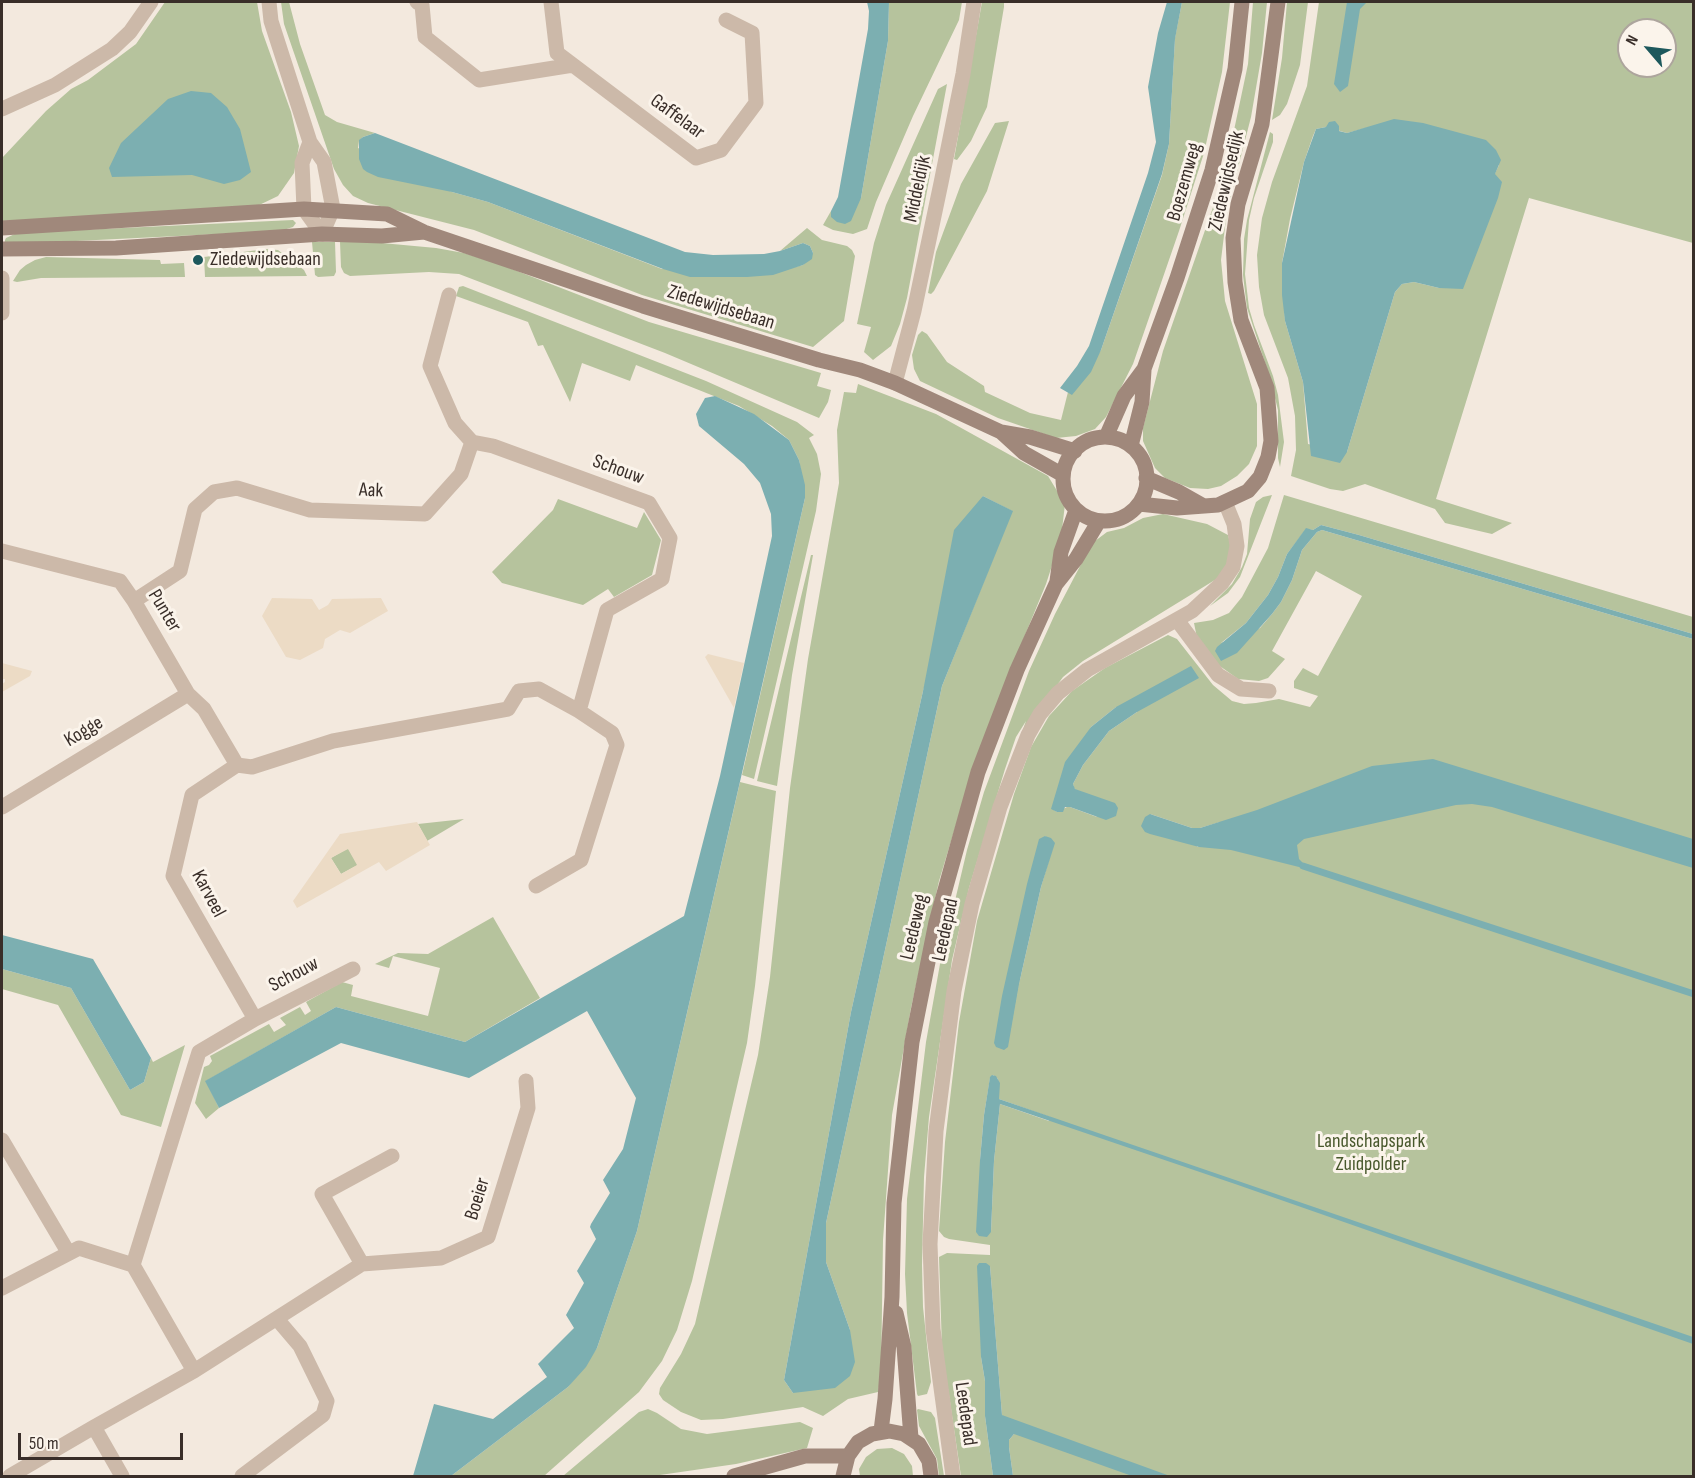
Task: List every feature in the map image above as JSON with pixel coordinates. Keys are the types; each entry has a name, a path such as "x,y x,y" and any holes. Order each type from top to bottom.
{"street":[{"path":"2,109 55,85 112,49 130,32 151,2"},
{"path":"268,2 271,21 310,142 324,162 333,209 322,234"},
{"path":"417,2 422,5 425,37 478,80 573,65"},
{"name":"Gaffelaar","path":"551,2 556,52 696,158 721,150 756,103 752,33 726,20"},
{"name":"Middeldijk","path":"895,383 932,230 963,74 974,2"},
{"name":"Boezemweg","path":"1131,446 1142,402 1144,369 1177,278 1212,170 1235,69 1242,2"},
{"name":"Ziedewijdsedijk","path":"1139,504 1177,508 1218,505 1248,490 1260,477 1268,458 1271,441 1267,388 1241,320 1235,282 1233,238 1238,204 1262,124 1278,2"},
{"path":"310,142 302,163 304,208 322,234"},
{"name":"Ziedewijdsebaan","path":"2,228 304,208 387,214 424,232 643,306 819,360 860,370 895,383 1001,432 1030,437 1075,451"},
{"name":"Ziedewijdsebaan","path":"2,249 116,248 322,234 382,236 424,232"},
{"path":"2,278 2,313"},
{"path":"449,295 429,366 455,423 472,442"},
{"name":"Boezemweg","path":"1106,437 1124,396 1144,369"},
{"name":"Ziedewijdsebaan","path":"1001,432 1024,453 1063,475"},
{"path":"1106,437 1131,446 1144,466 1146,478 1145,492 1139,504 1128,514 1114,520 1099,521 1076,510 1068,500 1063,475 1067,462 1075,451 1084,443 1106,437"},
{"name":"Aak","path":"134,601 180,571 195,508 214,492 237,488 310,510 425,514 461,474 472,442"},
{"name":"Schouw","path":"472,442 493,446 650,503 670,538 662,579 607,610 579,711"},
{"path":"1146,478 1179,492 1202,506"},
{"name":"Leedepad","path":"953,1476 933,1329 930,1244 937,1119 954,991 972,904 1000,807 1028,735 1040,714 1058,693 1087,669 1177,620 1192,610 1222,583 1233,567 1237,546 1234,524 1225,502"},
{"name":"Leedeweg","path":"1056,584 1061,552 1076,510"},
{"name":"Leedeweg","path":"881,1431 892,1297 894,1203 912,1042 936,922 978,772 1017,670 1056,584 1076,559 1099,521"},
{"name":"Punter","path":"2,550 120,581 188,694 204,709 237,765"},
{"path":"1177,620 1218,675 1241,689 1269,691"},
{"path":"237,765 252,766 333,741 508,709 519,692 539,689 579,711 612,733 617,745 581,860 536,886"},
{"name":"Kogge","path":"2,807 188,694"},
{"name":"Karveel","path":"237,765 192,795 173,876 255,1019"},
{"name":"Schouw","path":"255,1019 352,969"},
{"path":"133,1265 199,1052 255,1019"},
{"name":"Boeier","path":"10,1476 194,1371 362,1264 441,1258 488,1237 528,1108 526,1081"},
{"path":"2,1140 68,1252"},
{"path":"362,1264 322,1194 392,1156"},
{"path":"2,1288 79,1248 133,1265 194,1371"},
{"name":"Leedeweg","path":"892,1297 904,1347 911,1438"},
{"path":"242,1476 323,1415 327,1401 300,1346 277,1319"},
{"path":"94,1427 122,1476"},
{"path":"843,1476 848,1456 858,1442 881,1431 896,1432 911,1438 925,1452 931,1476"},
{"path":"737,1476 805,1456 848,1456"},
{"path":"737,1476 757,1476"}],"green space":[{"path":"165,2 257,2 262,31 291,112 299,146 294,173 278,196 253,208 2,221 2,158 46,111 71,89 88,80 136,44"},
{"path":"281,2 289,2 300,44 325,115 337,122 375,133 363,137 359,141 358,148 452,192 488,202 662,269 791,268 803,265 813,253 810,246 803,243 780,251 807,228 822,240 847,246 855,256 844,321 813,347 642,295 474,230 368,203 353,196 343,185 334,169 284,24"},
{"path":"889,2 962,2 959,20 913,116 876,202 867,229 853,234 833,230 823,225 831,211 831,217 861,198 888,41"},
{"path":"982,2 1004,2 1004,7 987,107 971,141 957,160 954,159"},
{"path":"1182,2 1230,2 1222,72 1204,153 1179,231 1133,364 1106,417 1095,429 1076,436 1056,438 998,418 920,381 914,369 912,355 918,335 922,331 927,334 947,362 984,386 985,392 1030,413 1061,420 1068,392 1072,394 1101,350 1162,175 1169,144 1175,38"},
{"path":"1253,2 1267,2 1262,53 1251,117 1227,211 1221,260 1225,301 1257,404 1257,446 1249,464 1237,476 1221,486 1208,489 1190,488 1165,478 1155,468 1143,441 1143,428 1163,351 1219,190 1248,64"},
{"path":"1287,2 1308,2 1300,65 1287,104 1280,115 1272,120 1282,58"},
{"path":"1319,2 1693,2 1693,243 1529,198 1436,499 1512,523 1492,534 1445,523 1435,509 1365,484 1343,491 1291,476 1296,450 1295,416 1288,378 1264,315 1259,287 1257,255 1262,218 1272,182 1307,86","holes":["1326,127 1347,133 1370,127 1499,165 1439,288 1414,282 1402,284 1395,292 1347,452 1308,444 1303,382 1285,321 1282,263 1304,162 1316,129"]},
{"path":"947,84 907,298 891,346 873,360 864,352 871,327 857,324 874,243 886,205 938,89"},
{"path":"1009,121 987,191 934,291 931,294 928,293 936,252 961,184 995,123"},
{"path":"1270,132 1273,134 1273,142 1249,220 1245,274 1249,308 1278,395 1284,442 1280,467 1278,410 1247,308 1243,275 1247,220"},
{"path":"293,220 296,223 293,227 280,231 5,243 6,238 17,233"},
{"path":"312,242 335,242 336,272 334,276 318,277 315,275"},
{"path":"340,242 371,242 436,248 464,253 499,264 649,322 821,373 817,386 831,390 828,402 819,418 665,353 459,274 429,272 350,276 344,273 341,267"},
{"path":"266,249 278,250 304,270 307,276 205,277 204,257"},
{"path":"46,257 160,260 161,264 184,263 185,277 41,278 13,281 26,265"},
{"path":"463,286 706,381 797,422 814,435 809,438 817,454 821,474 816,511 754,779 742,775 805,498 799,460 789,440 772,426 739,406 636,365 630,381 582,363 570,402 543,345 538,346 528,322 456,296 459,287"},
{"path":"858,384 936,414 1048,476 1065,504 1061,538 1046,584 996,706 965,795 939,881 911,1008 892,1115 883,1240 881,1375 878,1392 848,1399 823,1416 803,1407 701,1420 681,1412 663,1400 659,1394 660,1388 681,1354 695,1324 758,1055 770,977 790,788 808,659 839,483 837,430 844,392 856,393","holes":["983,496 1012,511 942,686 826,1223 826,1262 850,1330 793,1393 784,1380 851,1012 923,691"]},
{"path":"1272,495 1240,577 1228,593 1210,606 1232,584 1242,567 1247,554 1250,519 1256,502"},
{"name":"Landschapspark Zuidpolder","path":"1284,495 1693,617 1693,634 1321,525 1313,530 1306,529 1287,554 1268,595 1246,623 1221,643 1260,628 1281,602 1292,580 1302,550 1317,532 1322,530 1693,639 1693,1476 1013,1476 1009,1440 1014,1434 1002,1415 990,1266 981,1357 985,1381 985,1416 993,1476 961,1476 942,1348 939,1257 947,1253 990,1255 990,1245 949,1239 939,1231 945,1142 959,1022 977,921 1014,794 1031,747 1049,716 1072,691 1105,668 1168,635 1177,639 1213,685 1232,701 1244,704 1279,699 1310,707 1318,696 1294,688 1294,681 1303,668 1318,676 1362,596 1316,571 1272,651 1285,659 1268,678 1259,681 1238,679 1217,664 1197,638 1194,623 1213,620 1229,613 1242,597 1268,548","holes":["1116,707 1137,712 1109,731 1083,765 1073,784 1097,817 1070,807 1057,812 1054,810 1091,727","1150,814 1192,828 1220,822 1198,847","1045,836 1054,843 1041,887 1019,984 1008,1046","993,1075 998,1079 999,1099 1050,1117 1049,1121 1000,1104 994,1161 991,1232 980,1160 990,1078"]},
{"path":"558,499 637,528 644,512 661,540 652,575 614,597 608,589 583,605 502,583 492,572 553,510"},
{"path":"1163,514 1207,524 1228,535 1233,553 1223,575 1083,661 1063,677 1021,735 1026,721 1016,737 1005,769 969,888 952,960 929,1117 924,1177 922,1265 923,1307 931,1382 927,1394 918,1396 907,1313 905,1274 907,1199 926,1042 940,964 967,850 984,792 1029,671 1055,614 1089,549 1107,532 1124,528 1143,518"},
{"path":"811,555 813,555 792,675 777,786 757,781"},
{"path":"740,782 776,791 755,986 747,1043 692,1281 677,1330 662,1361 639,1392 544,1476 451,1476 568,1387 597,1348 637,1231"},
{"path":"464,819 427,841 418,824"},
{"path":"348,848 358,865 341,874 331,858"},
{"path":"493,917 540,998 465,1042 336,1007 206,1081 219,1108 206,1119 195,1103 204,1067 212,1061 210,1056 269,1024 274,1032 286,1025 280,1018 300,1007 305,1015 311,1011 306,1002 342,982 353,985 351,996 428,1016 440,968 393,956 389,968 375,964 398,953 428,954"},
{"path":"2,969 71,988 130,1090 144,1082 151,1058 153,1062 185,1045 161,1127 121,1115 58,1005 2,989"},
{"path":"648,1409 681,1429 707,1434 800,1422 813,1428 807,1448 736,1464 653,1476 563,1476 639,1412"},
{"path":"918,1409 931,1412 935,1418 944,1476 939,1476 937,1459 919,1426"},
{"path":"892,1448 904,1454 912,1466 913,1476 860,1476 859,1469 866,1457 877,1449"}],"shaded area":[{"path":"272,598 312,599 319,610 328,605 332,599 381,598 388,611 350,633 340,630 325,639 323,648 300,660 286,657 262,616"},
{"path":"708,654 744,663 734,708 705,657"},
{"path":"2,663 32,671 30,676 2,692 5,679 2,679"},
{"path":"417,822 430,845 386,871 379,862 297,908 293,901 340,834","holes":["348,849 357,865 341,874 331,858"]}],"water":[{"path":"867,2 889,2 888,41 861,198 851,221 845,224 831,217 831,211 838,197 868,29"},
{"path":"1167,2 1182,2 1175,39 1169,144 1162,174 1101,350 1091,372 1072,395 1060,388 1089,346 1148,173 1156,142 1148,87 1158,33"},
{"path":"1347,2 1367,2 1360,9 1348,86 1340,92 1334,84"},
{"path":"191,91 211,93 227,107 240,129 251,172 240,180 224,184 192,175 112,177 109,168 121,143 168,99"},
{"path":"1394,119 1423,123 1486,140 1496,150 1501,160 1495,174 1502,182 1463,289 1439,288 1414,282 1402,284 1395,292 1347,452 1340,463 1311,456 1303,382 1285,321 1282,263 1304,162 1316,129 1326,127 1329,122 1335,121 1339,126 1339,131 1347,133"},
{"path":"375,133 685,252 713,255 764,254 803,243 810,246 813,253 812,259 803,265 773,275 690,277 663,269 488,202 378,177 367,172 363,169 359,159 359,140"},
{"path":"715,396 754,414 789,440 799,460 805,485 805,498 637,1231 597,1348 586,1367 568,1387 451,1476 413,1476 434,1404 493,1419 547,1377 538,1364 574,1328 566,1315 584,1283 577,1271 596,1239 590,1227 610,1193 603,1180 623,1149 636,1098 587,1011 469,1078 341,1043 219,1108 205,1081 336,1007 465,1042 684,916 720,776 772,536 771,514 760,483 744,464 699,426 696,414 705,398"},
{"path":"983,496 1013,511 942,686 826,1223 826,1262 850,1330 855,1362 850,1376 835,1388 793,1393 784,1380 851,1012 923,691 954,530"},
{"path":"1321,525 1693,634 1693,639 1322,530 1317,532 1302,550 1292,580 1272,614 1237,653 1221,661 1215,651 1217,647 1246,623 1268,595 1287,554 1306,528 1313,530"},
{"path":"1191,666 1199,678 1137,712 1109,731 1083,765 1073,784 1075,789 1115,803 1118,808 1116,816 1106,820 1070,807 1065,807 1063,812 1051,809 1065,762 1091,727 1116,707"},
{"path":"1433,759 1693,839 1693,868 1492,807 1472,804 1456,805 1304,839 1297,845 1299,859 1304,864 1303,868 1231,850 1199,847 1150,834 1145,832 1141,826 1145,817 1150,814 1192,828 1200,828 1257,810 1372,766"},
{"path":"1045,836 1051,838 1055,843 1041,887 1019,984 1008,1047 1004,1050 996,1047 994,1043 1002,996 1039,839"},
{"path":"2,935 93,959 151,1058 144,1082 130,1090 71,988 2,969"},
{"path":"992,1075 996,1076 1000,1083 999,1099 1693,1337 1693,1344 1000,1104 994,1161 991,1232 987,1237 979,1236 976,1232 980,1160 984,1115"},
{"path":"979,1263 986,1263 990,1266 1002,1415 1170,1476 1132,1476 1014,1434 1009,1440 1013,1476 993,1476 985,1416 985,1381 981,1357 977,1266"}],"waterway":[{"path":"1303,866 1694,994"}],"place":[{"name":"Ziedewijdsebaan","path":"198,260"}]}
